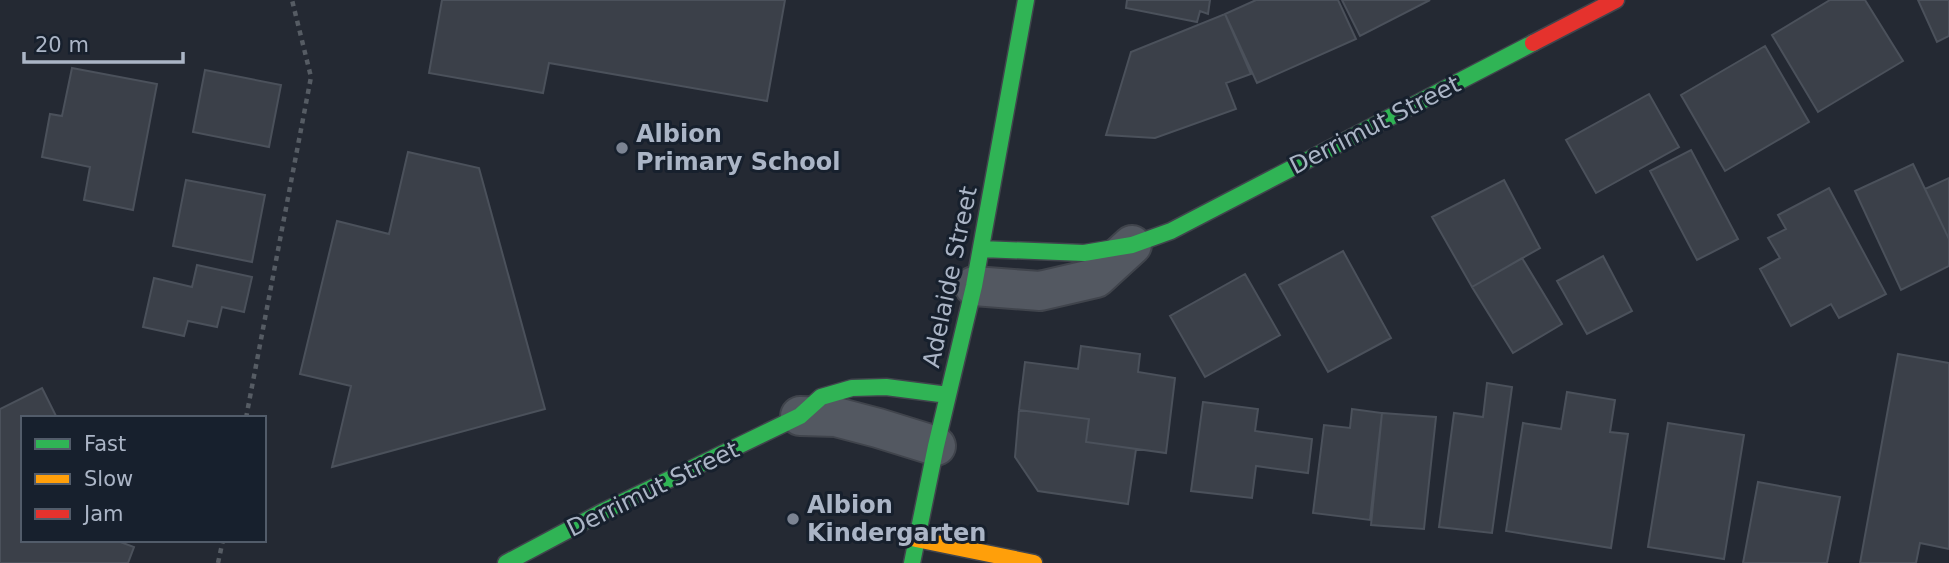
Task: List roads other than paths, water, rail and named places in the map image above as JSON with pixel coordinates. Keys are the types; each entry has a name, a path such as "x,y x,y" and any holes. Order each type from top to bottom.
{"street":[{"name":"Adelaide Street","path":"912,563 936,446 974,286 1026,0"},
{"name":"Derrimut Street","path":"981,249 1084,253 1132,245 1171,231 1615,0"},
{"name":"Derrimut Street","path":"974,286 1040,291 1096,278 1132,245"},
{"name":"Derrimut Street","path":"506,563 602,512 800,416 821,397 852,388 886,387 948,395"},
{"name":"Derrimut Street","path":"800,416 836,417 936,446"},
{"path":"916,539 1034,563"}],"place":[{"name":"Albion Primary School","path":"622,148"},
{"name":"Albion Kindergarten","path":"793,519"}]}
